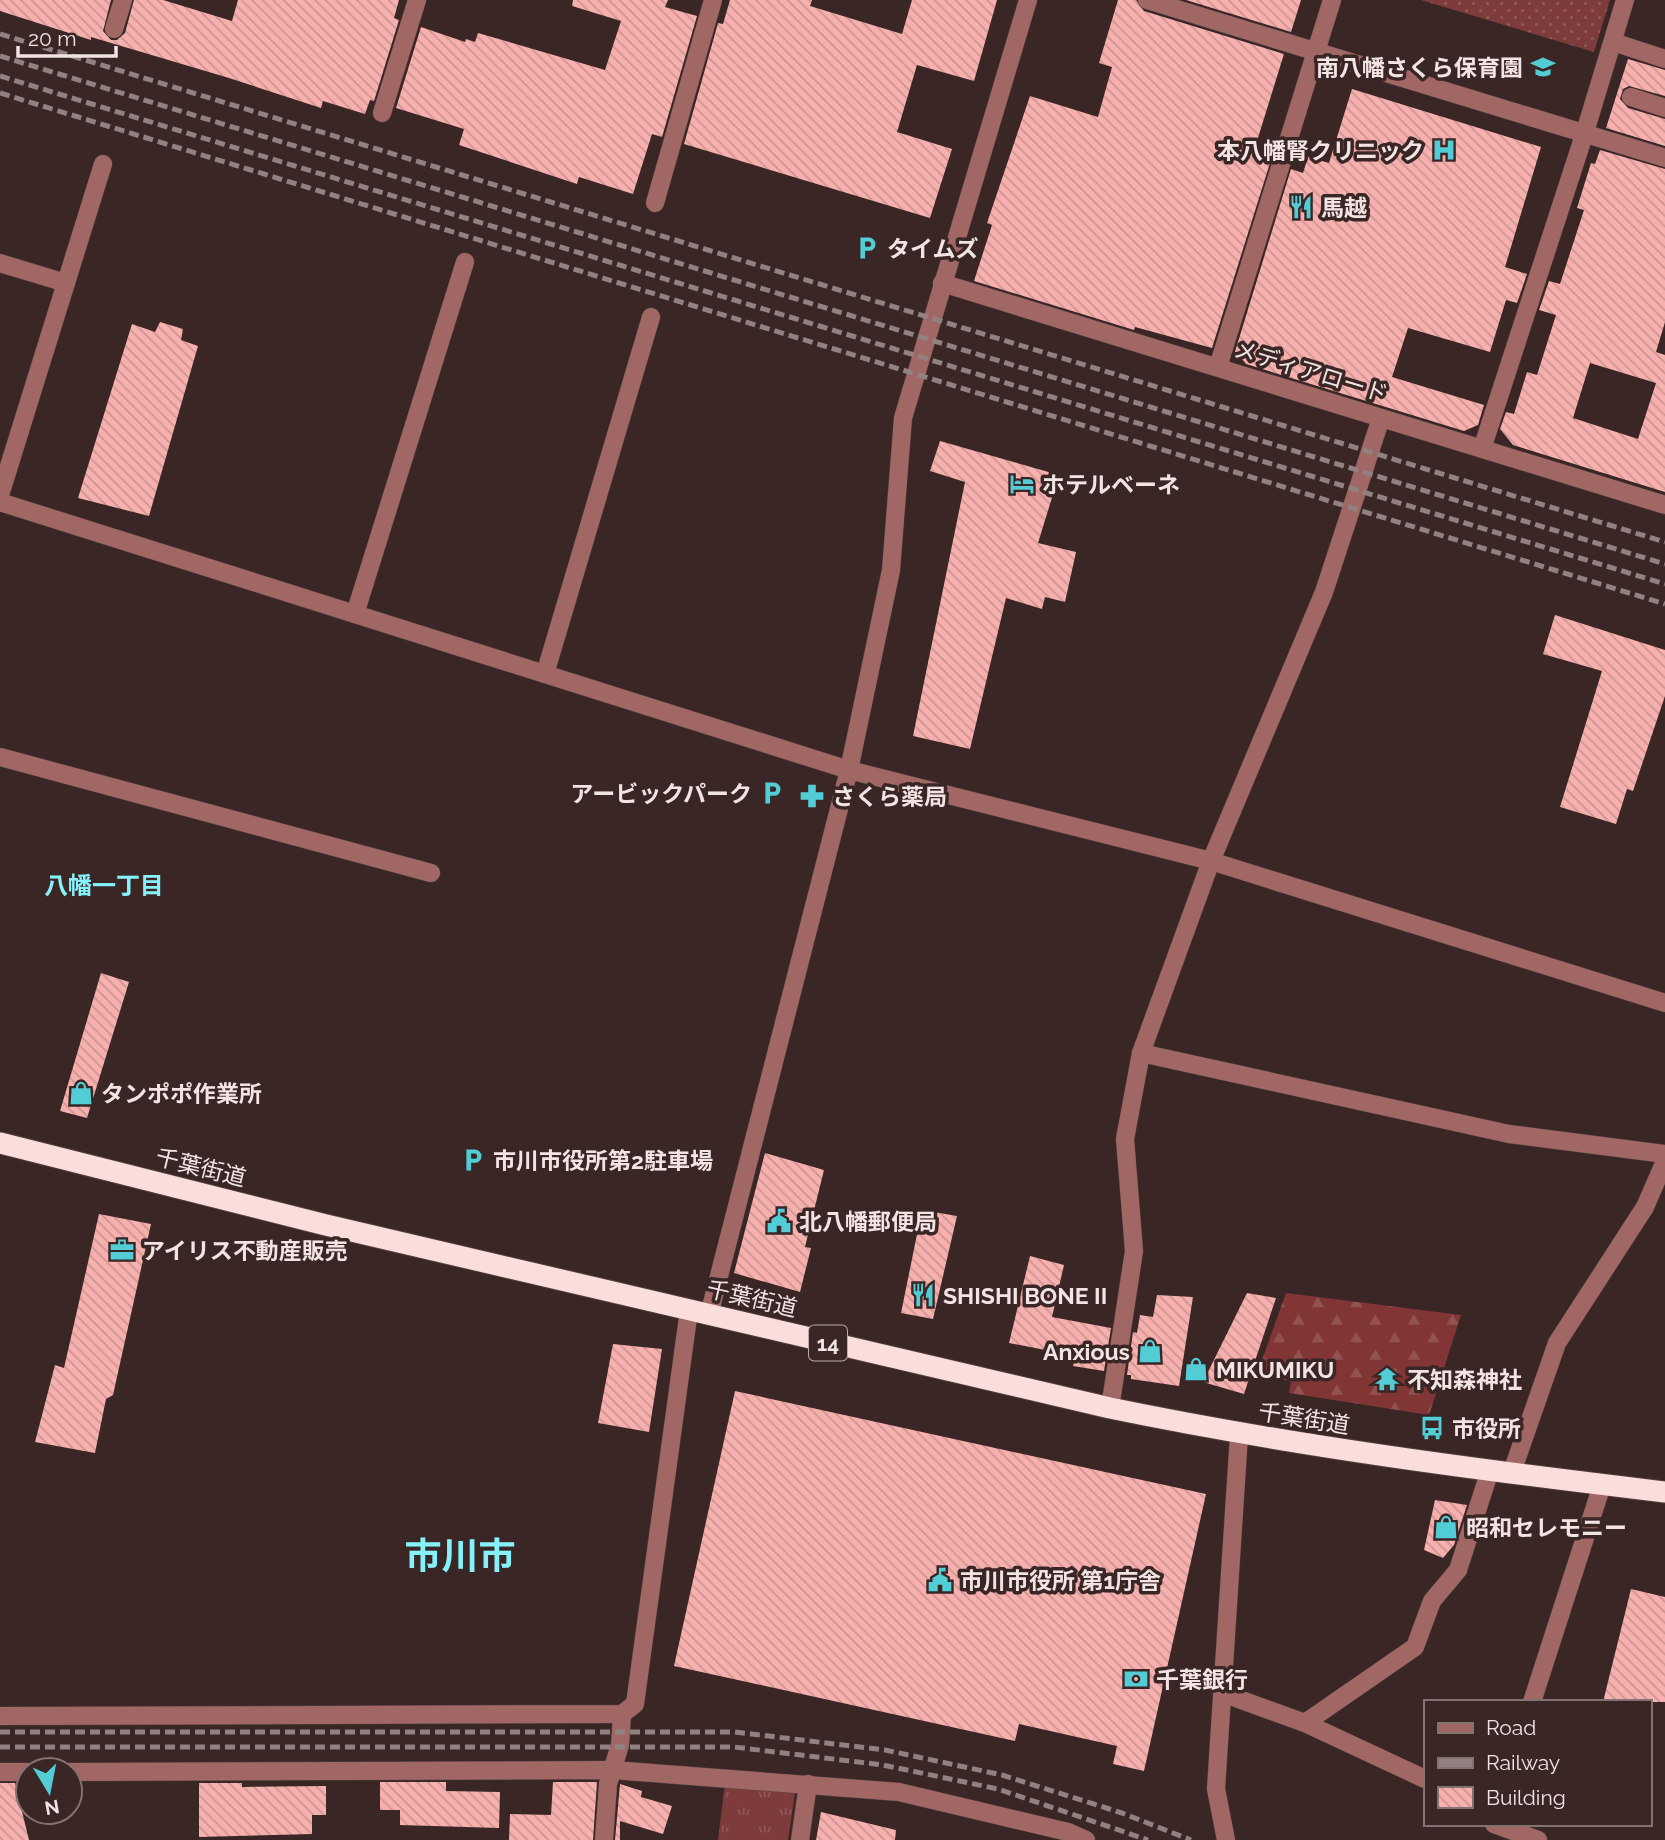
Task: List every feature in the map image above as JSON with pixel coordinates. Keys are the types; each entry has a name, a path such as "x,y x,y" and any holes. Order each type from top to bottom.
{"highway":[{"name":"千葉街道","path":"0,1143 326,1225 1110,1408 1239,1435 1665,1492"}],"street":[{"path":"114,29 123,0"},
{"path":"382,113 417,0"},
{"path":"655,203 713,0"},
{"path":"0,1716 622,1714 635,1704 699,1313 849,770 891,570 903,418 1028,0"},
{"path":"1147,0 1665,158"},
{"path":"1218,367 1332,0"},
{"path":"1482,449 1586,132 1625,0"},
{"path":"1613,41 1665,59"},
{"path":"1631,97 1665,107"},
{"path":"0,495 103,164"},
{"path":"355,614 465,262"},
{"path":"0,263 66,283"},
{"name":"メディアロード","path":"942,283 1665,505"},
{"path":"545,674 651,317"},
{"path":"1110,1408 1134,1251 1125,1139 1141,1053 1212,861 1324,592 1381,418"},
{"path":"0,502 849,770 1212,861 1665,1003"},
{"path":"0,757 431,873"},
{"path":"1141,1053 1509,1134 1665,1154"},
{"path":"1512,1472 1557,1343 1645,1207 1665,1161"},
{"path":"1226,1840 1216,1789 1239,1435"},
{"path":"1306,1723 1415,1647 1432,1601 1458,1570 1490,1470"},
{"path":"1533,1700 1602,1485"},
{"path":"1222,1692 1306,1723 1424,1779"},
{"path":"604,1840 608,1784 620,1745 622,1714"},
{"path":"84,1772 613,1770 899,1792 1068,1832 1086,1840"},
{"path":"800,1840 808,1784"},
{"path":"1499,1826 1538,1840"}],"green space":[{"path":"1421,0 1610,0 1594,52"},
{"path":"1286,1293 1461,1315 1429,1415 1289,1393 1291,1382 1258,1371"},
{"path":"725,1784 795,1793 788,1840 718,1840"}],"building":[{"path":"0,0 111,0 103,31 111,40 117,40 125,33 134,0 163,0 232,21 238,0 399,0 394,18 399,20 374,101 370,100 365,114 323,101 321,108 91,37 91,40 0,11"},
{"path":"573,0 668,0 665,7 697,16 662,137 652,134 633,194 579,177 577,184 459,145 464,129 396,108 421,27 465,42 466,39 475,42 478,33 605,70 621,21 572,6"},
{"path":"730,0 812,0 810,6 902,34 912,0 997,0 974,81 917,65 897,132 952,149 930,218 684,144 718,23 723,24"},
{"path":"1118,0 1136,0 1144,11 1284,54 1252,157 1270,163 1212,348 1135,327 1134,330 974,281 992,225 987,223 1030,96 1098,117 1112,67 1099,63"},
{"path":"1186,0 1301,0 1291,32"},
{"path":"1628,59 1665,70 1665,96 1629,86 1623,89 1620,99 1628,108 1665,119 1665,146 1606,128"},
{"path":"1352,89 1541,147 1505,267 1527,274 1517,303 1506,300 1490,352 1408,328 1392,377 1484,405 1478,425 1464,431 1246,364 1234,355 1291,169 1303,173 1308,157 1329,163"},
{"path":"1600,150 1665,169 1665,322 1656,352 1665,355 1665,492 1513,445 1500,429 1506,412 1514,414 1527,372 1537,375 1556,315 1539,310 1549,281 1560,284 1584,210 1577,208 1591,163 1595,164","holes":["1590,363 1656,383 1638,439 1573,418"]},
{"path":"160,322 183,329 181,340 198,346 149,516 78,498 132,324 155,332"},
{"path":"940,441 1059,475 1038,543 1076,552 1065,602 1045,597 1042,609 1006,598 970,749 913,736 965,482 930,471"},
{"path":"1555,615 1665,650 1665,696 1633,791 1627,789 1616,824 1560,807 1602,671 1543,654"},
{"path":"101,973 129,982 87,1118 60,1111"},
{"path":"765,1153 824,1170 805,1247 811,1248 800,1292 734,1273"},
{"path":"922,1210 957,1216 933,1319 901,1313"},
{"path":"99,1214 151,1224 113,1395 106,1399 95,1453 35,1442 55,1365 64,1368"},
{"path":"1030,1256 1064,1265 1052,1317 1111,1328 1104,1371 1073,1366 1076,1356 1009,1343"},
{"path":"1247,1293 1276,1298 1244,1394 1203,1382"},
{"path":"1157,1295 1193,1297 1179,1386 1131,1379 1131,1375 1127,1375 1133,1332 1137,1333 1140,1315 1153,1317"},
{"path":"613,1344 662,1349 649,1432 598,1423"},
{"name":"市川市役所 第1庁舎","path":"735,1391 1206,1494 1144,1771 1113,1764 1117,1746 1019,1724 1015,1741 674,1666"},
{"path":"1435,1500 1467,1505 1454,1545 1443,1558 1424,1550"},
{"path":"1631,1589 1665,1597 1665,1702 1603,1700"},
{"path":"380,1782 446,1782 446,1791 500,1792 499,1828 400,1825 400,1810 380,1810"},
{"path":"553,1782 597,1782 593,1840 509,1840 510,1814 551,1815"},
{"path":"0,1783 14,1783 14,1826 26,1826 29,1840 0,1840"},
{"path":"199,1783 242,1783 242,1787 326,1786 326,1815 312,1815 312,1834 199,1837"},
{"path":"620,1784 642,1791 641,1797 672,1806 663,1834 620,1821 620,1840 615,1840"},
{"path":"821,1812 896,1830 895,1840 816,1840"}],"railway":[{"path":"0,34 1665,542"},
{"path":"0,56 1665,564"},
{"path":"0,76 1665,584"},
{"path":"0,93 1665,604"},
{"path":"0,1732 735,1732 885,1750 1002,1775 1122,1813 1191,1840"},
{"path":"0,1747 734,1747 883,1765 998,1789 1148,1840"}],"place":[{"name":"南八幡さくら保育園","path":"1543,67"},
{"name":"本八幡腎クリニック","path":"1444,150"},
{"name":"馬越","path":"1301,207"},
{"name":"タイムズ","path":"867,248"},
{"name":"ホテルベーネ","path":"1022,484"},
{"name":"アービックパーク","path":"772,793"},
{"name":"さくら薬局","path":"812,796"},
{"name":"タンポポ作業所","path":"81,1093"},
{"name":"市川市役所第2駐車場","path":"473,1160"},
{"name":"北八幡郵便局","path":"779,1221"},
{"name":"アイリス不動産販売","path":"122,1250"},
{"name":"SHISHI BONE II","path":"923,1295"},
{"name":"Anxious","path":"1150,1351"},
{"name":"MIKUMIKU","path":"1196,1369"},
{"name":"不知森神社","path":"1387,1379"},
{"name":"市役所","path":"1432,1428"},
{"name":"昭和セレモニー","path":"1446,1527"},
{"name":"市川市役所 第1庁舎","path":"940,1580"},
{"name":"千葉銀行","path":"1136,1679"}],"district":[{"name":"八幡一丁目","path":"104,885"},
{"name":"市川市","path":"460,1556"}]}
